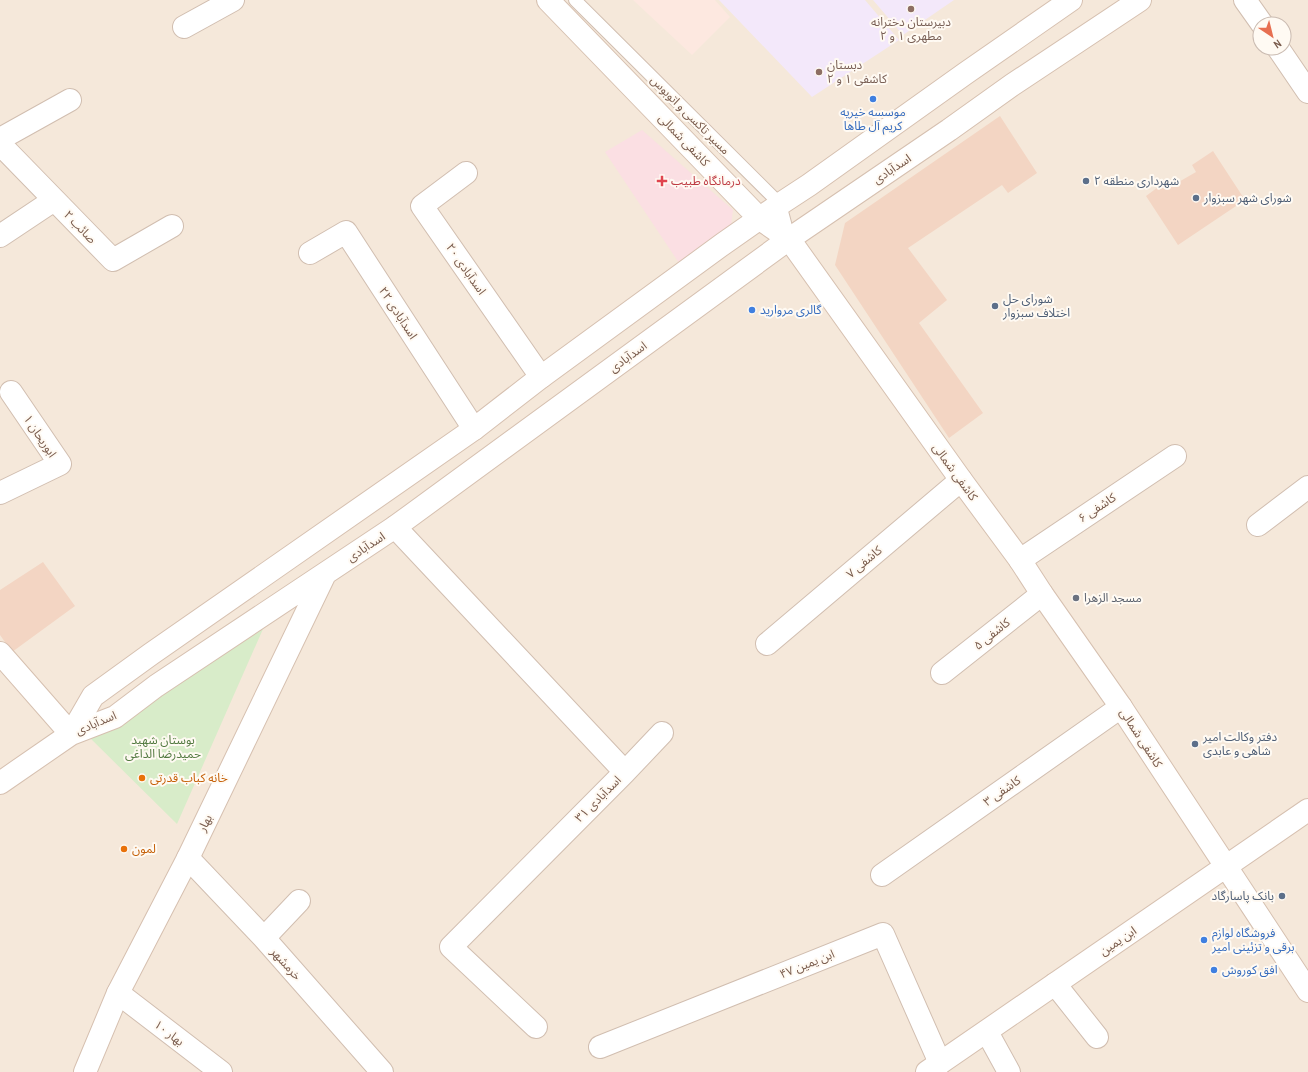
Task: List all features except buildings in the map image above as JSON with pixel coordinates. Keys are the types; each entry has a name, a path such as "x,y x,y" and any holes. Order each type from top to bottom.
{"street":[{"path":"184,27 233,0"},
{"name":"کاشفی شمالی","path":"548,0 760,219 790,239 961,480 1020,560 1121,707 1308,990"},
{"name":"اسدآبادی","path":"71,734 93,696 474,429 541,377 717,248 810,185 1071,0"},
{"name":"اسدآبادی","path":"71,734 115,717 156,686 395,527 790,239 1012,85 1140,0"},
{"path":"1245,0 1256,16"},
{"path":"1283,56 1308,92"},
{"path":"0,139 70,100"},
{"name":"صائب ۲","path":"0,144 113,260 172,226"},
{"name":"اسدآبادی ۲۰","path":"466,173 422,206 541,377"},
{"path":"0,236 54,200"},
{"name":"اسدآبادی ۲۲","path":"310,253 346,232 474,429"},
{"name":"ابوریحان ۱","path":"0,493 60,464 10,392"},
{"name":"کاشفی ۶","path":"1020,560 1175,456"},
{"name":"کاشفی ۷","path":"766,644 961,480"},
{"path":"1258,525 1308,487"},
{"name":"اسدآبادی ۳۱","path":"395,527 625,772 451,947 536,1027"},
{"name":"بهار","path":"85,1072 118,993 188,858 325,574"},
{"name":"کاشفی ۵","path":"942,673 1042,594"},
{"path":"0,653 71,734 0,783"},
{"name":"کاشفی ۳","path":"882,875 1121,707"},
{"path":"625,772 662,733"},
{"name":"ابن یمین","path":"934,1068 1308,810"},
{"name":"خرمشهر","path":"188,858 264,938 382,1072"},
{"path":"264,938 299,901"},
{"name":"ابن یمین ۴۷","path":"600,1047 883,934 934,1068"},
{"path":"1055,984 1098,1037"},
{"name":"بهار ۱۰","path":"118,993 221,1072"},
{"path":"987,1032 1009,1072"}],"lane":[{"name":"مسیر تاکسی و اتوبوس","path":"574,0 780,204 790,239"}],"shaded area":[{"path":"0,0 1308,0 1308,1072 0,1072"},
{"path":"633,0 715,0 730,17 692,55"},
{"name":"دبستان کاشفی ۱ و ۲","path":"719,0 865,0 899,40 812,97"},
{"name":"دبیرستان دخترانه مطهری ۱ و ۲","path":"873,0 954,0 903,35"},
{"name":"درمانگاه طبیب","path":"642,130 733,210 731,226 679,263 605,152"}],"green space":[{"name":"بوستان شهید حمیدرضا الداغی","path":"263,629 177,824 88,736 111,727"}],"place":[{"name":"دبیرستان دخترانه مطهری ۱ و ۲","path":"911,9"},
{"name":"دبستان کاشفی ۱ و ۲","path":"819,72"},
{"name":"موسسه خیریه کریم آل طاها","path":"873,99"},
{"name":"درمانگاه طبیب","path":"662,181"},
{"name":"شهرداری منطقه ۲","path":"1086,181"},
{"name":"شورای شهر سبزوار","path":"1196,198"},
{"name":"شورای حل اختلاف سبزوار","path":"995,306"},
{"name":"گالری مروارید","path":"752,310"},
{"name":"مسجد الزهرا","path":"1076,598"},
{"name":"دفتر وکالت امیر شاهی و عابدی","path":"1195,744"},
{"name":"خانه کباب قدرتی","path":"142,778"},
{"name":"لمون","path":"124,849"},
{"name":"بانک پاسارگاد","path":"1282,896"},
{"name":"فروشگاه لوازم برقی و تزئینی امیر","path":"1204,940"},
{"name":"افق کوروش","path":"1214,970"}]}
